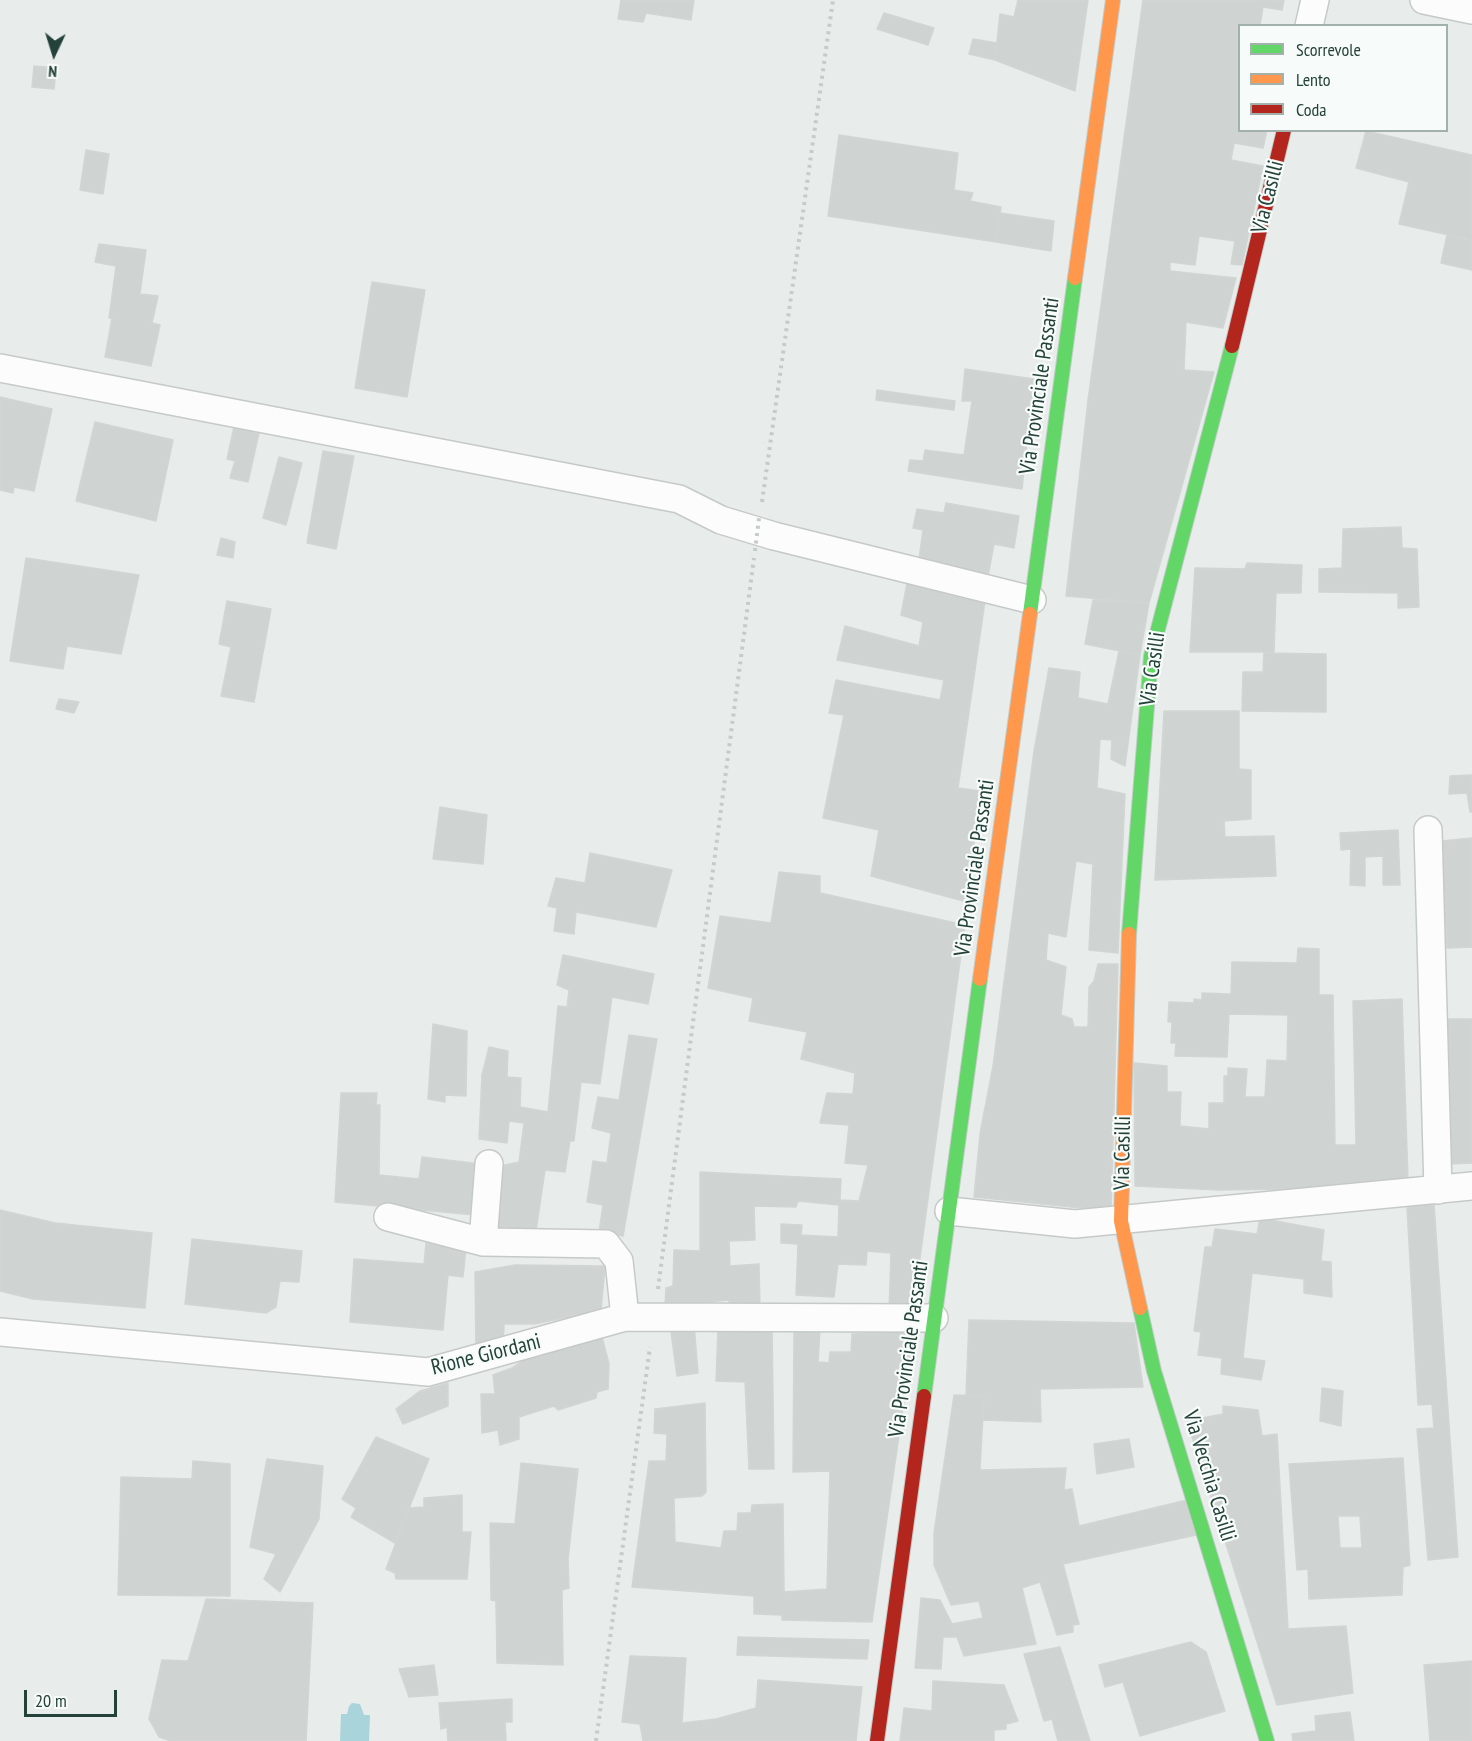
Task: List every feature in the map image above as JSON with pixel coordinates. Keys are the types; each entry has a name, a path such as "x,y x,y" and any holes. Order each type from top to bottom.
{"main road":[{"name":"Via Provinciale Passanti","path":"877,1741 1113,0"},
{"name":"Via Casilli","path":"1121,1221 1126,974 1151,656 1216,413 1284,132"},
{"name":"Via Vecchia Casilli","path":"1121,1221 1154,1371 1267,1741"}],"street":[{"path":"1310,24 1315,0"},
{"path":"1424,0 1472,10"},
{"path":"0,368 679,499 721,520 774,536 1032,600"},
{"path":"1428,830 1438,1190"},
{"path":"483,1242 489,1164"},
{"path":"949,1211 1075,1224 1472,1186"},
{"path":"388,1217 483,1242 606,1244 619,1261 625,1317"},
{"name":"Rione Giordani","path":"0,1332 428,1372 625,1317 934,1318"}],"path":[{"path":"596,1741 759,518 833,0"}],"water":[{"path":"352,1703 360,1704 364,1715 370,1715 369,1741 340,1741 341,1714 347,1714"}],"building":[{"path":"621,0 694,0 691,20 646,13 643,22 618,19"},
{"path":"1018,0 1088,0 1075,91 995,60 1000,14 1014,17"},
{"path":"1143,0 1284,0 1282,10 1263,7 1260,24 1238,24 1238,132 1267,132 1263,148 1234,143 1231,160 1263,166 1242,265 1231,264 1235,241 1199,236 1195,265 1170,262 1170,271 1236,278 1223,328 1186,322 1184,370 1214,372 1149,603 1066,596 1088,400"},
{"path":"884,13 934,28 928,45 877,29"},
{"path":"973,39 997,43 995,60 969,54"},
{"path":"34,66 56,68 54,89 32,87"},
{"path":"1366,132 1472,155 1472,240 1399,224 1409,182 1356,168"},
{"path":"839,135 958,153 954,190 973,193 970,201 1001,207 996,242 828,216"},
{"path":"86,150 109,154 103,194 80,190"},
{"path":"1000,213 1054,221 1051,251 996,242"},
{"path":"1447,235 1472,241 1472,270 1441,263"},
{"path":"99,244 146,250 140,294 158,296 152,323 160,325 151,366 105,357 112,318 109,318 116,266 95,262"},
{"path":"372,282 425,290 407,397 355,388"},
{"path":"965,369 1034,379 1022,489 908,471 910,460 923,461 925,450 964,455 972,401 962,401"},
{"path":"877,390 955,401 954,410 876,400"},
{"path":"0,397 52,409 34,491 14,487 13,493 0,490"},
{"path":"95,422 173,440 156,521 76,501"},
{"path":"234,427 259,433 248,482 230,478 235,461 227,459"},
{"path":"323,451 354,456 336,549 307,543"},
{"path":"279,457 302,463 286,525 263,518"},
{"path":"946,503 1019,516 1014,548 994,544 988,576 919,559 923,530 913,528 917,509 944,513"},
{"path":"1401,527 1402,548 1417,549 1419,607 1398,608 1398,593 1319,592 1319,569 1342,568 1343,529"},
{"path":"221,538 235,542 233,558 217,555"},
{"path":"26,558 139,575 121,654 67,646 63,669 10,661"},
{"path":"1247,563 1302,565 1301,593 1276,593 1274,652 1190,652 1195,568 1245,569"},
{"path":"907,583 985,601 958,788 980,791 967,902 871,876 879,830 823,818 844,715 829,713 836,680 940,700 944,680 837,660 845,626 919,646 923,622 901,615"},
{"path":"1093,600 1149,603 1140,655 1085,644"},
{"path":"227,601 271,609 254,702 221,696 231,647 219,644"},
{"path":"1119,651 1140,655 1125,766 1111,759 1112,740 1100,739 1097,788 1125,794 1118,953 1089,950 1093,864 1076,861 1066,937 1048,933 1046,960 1066,967 1061,1015 1072,1019 1074,1027 1088,1027 1089,987 1094,981 1098,964 1118,964 1111,1211 974,1197 980,1134 993,1066 1034,751 1049,668 1080,672 1078,698 1108,704"},
{"path":"1264,653 1326,654 1326,712 1242,711 1243,672 1263,672"},
{"path":"59,699 79,702 74,713 56,709"},
{"path":"1164,711 1239,711 1239,769 1251,770 1251,819 1224,821 1225,837 1274,836 1276,876 1155,880"},
{"path":"1472,775 1472,812 1470,812 1467,793 1449,794 1450,776"},
{"path":"440,807 487,815 483,864 433,859"},
{"path":"1398,830 1400,885 1383,885 1383,856 1365,857 1365,886 1350,885 1351,849 1341,850 1340,833"},
{"path":"1472,838 1472,947 1447,948 1442,841"},
{"path":"590,853 672,870 656,927 576,912 574,934 554,931 557,908 548,906 556,878 585,883"},
{"path":"779,872 820,876 820,893 965,925 913,1310 889,1311 891,1253 867,1251 866,1265 838,1264 834,1297 796,1295 798,1244 781,1243 781,1224 802,1225 801,1235 838,1237 839,1205 798,1201 796,1207 754,1206 755,1240 729,1241 730,1266 759,1264 760,1310 730,1312 729,1300 665,1306 666,1288 673,1286 674,1250 700,1251 700,1172 841,1179 840,1200 859,1201 868,1165 845,1163 849,1125 820,1123 827,1093 853,1094 855,1073 801,1059 807,1032 749,1021 753,998 708,988 720,916 771,923"},
{"path":"1298,948 1319,949 1319,995 1333,995 1335,1145 1356,1145 1353,1001 1402,999 1408,1181 1346,1188 1219,1190 1135,1186 1134,1063 1167,1066 1167,1092 1181,1092 1180,1126 1209,1129 1209,1103 1224,1103 1224,1076 1228,1076 1228,1068 1247,1069 1245,1097 1265,1097 1267,1060 1287,1061 1288,1015 1229,1014 1227,1057 1175,1056 1176,1043 1171,1043 1172,1022 1168,1022 1169,1002 1194,1003 1194,999 1202,1000 1202,993 1231,994 1232,962 1297,963"},
{"path":"563,955 654,974 648,1004 612,997 600,1084 581,1082 574,1141 570,1141 565,1172 545,1170 535,1238 492,1233 500,1166 519,1162 524,1123 509,1121 507,1143 479,1139 482,1075 489,1047 508,1051 507,1077 521,1078 520,1107 548,1112 558,1006 567,1007 569,990 557,985"},
{"path":"1441,1019 1472,1019 1472,1163 1448,1164"},
{"path":"433,1024 467,1031 466,1096 445,1095 445,1102 428,1099"},
{"path":"629,1035 657,1039 623,1236 599,1232 603,1205 587,1202 593,1161 607,1163 611,1133 592,1128 598,1097 619,1100"},
{"path":"341,1093 377,1093 376,1105 380,1105 379,1175 419,1179 422,1157 481,1164 475,1215 335,1202"},
{"path":"1434,1204 1458,1557 1428,1560 1417,1429 1434,1428 1432,1404 1418,1405 1407,1207"},
{"path":"0,1210 55,1223 152,1233 145,1308 33,1299 0,1291"},
{"path":"1260,1218 1324,1230 1321,1261 1331,1262 1332,1297 1304,1293 1304,1279 1252,1273 1243,1358 1265,1361 1261,1380 1221,1374 1222,1358 1198,1355 1201,1332 1194,1331 1205,1247 1212,1247 1215,1229 1257,1234"},
{"path":"192,1239 302,1251 299,1282 280,1281 276,1307 266,1313 185,1304"},
{"path":"426,1243 466,1248 463,1277 448,1275 443,1330 350,1322 354,1259 424,1264"},
{"path":"515,1265 605,1266 601,1310 535,1324 504,1324 503,1351 476,1352 475,1272"},
{"path":"969,1320 1134,1323 1143,1387 1040,1389 1041,1422 983,1420 984,1396 966,1395"},
{"path":"694,1324 698,1373 677,1376 670,1325"},
{"path":"772,1325 774,1469 749,1469 745,1382 716,1381 718,1328"},
{"path":"794,1330 820,1330 818,1362 829,1363 830,1352 851,1352 852,1334 914,1332 872,1622 782,1620 782,1615 754,1614 754,1596 632,1587 649,1461 666,1461 667,1434 654,1433 655,1409 705,1403 706,1492 702,1496 674,1498 675,1542 721,1548 724,1531 737,1531 738,1513 751,1513 752,1505 783,1504 784,1592 827,1589 830,1471 793,1472"},
{"path":"601,1333 609,1364 608,1389 597,1392 596,1398 558,1410 554,1406 519,1417 519,1439 500,1445 498,1430 482,1433 481,1394 495,1394 493,1375 512,1368 542,1347"},
{"path":"448,1383 448,1406 403,1424 396,1409 420,1391"},
{"path":"1322,1388 1343,1391 1341,1426 1320,1421"},
{"path":"954,1395 984,1396 980,1470 1066,1468 1064,1490 1072,1489 1079,1526 1187,1500 1196,1535 1063,1564 1079,1624 1073,1625 1073,1632 1057,1635 1040,1582 1022,1588 1036,1644 964,1656 957,1637 943,1637 941,1669 915,1668 921,1598 940,1600 952,1624 983,1618 979,1601 951,1605 934,1565 934,1533"},
{"path":"1223,1406 1258,1410 1262,1436 1277,1434 1288,1629 1346,1626 1353,1693 1277,1705 1187,1421 1223,1414"},
{"path":"376,1437 429,1459 395,1543 351,1517 356,1508 342,1499"},
{"path":"1129,1439 1134,1467 1097,1474 1094,1444"},
{"path":"1403,1458 1410,1565 1403,1567 1402,1595 1309,1599 1308,1569 1297,1570 1289,1464","holes":["1338,1516 1360,1516 1362,1548 1340,1548"]},
{"path":"267,1459 323,1466 319,1519 280,1592 264,1579 276,1554 250,1547"},
{"path":"193,1461 230,1464 230,1596 118,1595 121,1477 192,1479"},
{"path":"521,1463 578,1469 568,1559 569,1588 562,1590 563,1665 497,1663 496,1601 491,1600 490,1523 515,1524"},
{"path":"462,1495 462,1532 471,1532 467,1579 396,1579 395,1573 386,1569 409,1508 424,1507 424,1498"},
{"path":"206,1599 313,1603 306,1741 171,1741 159,1737 149,1719 162,1660 188,1661"},
{"path":"738,1637 869,1640 867,1659 737,1655"},
{"path":"1191,1642 1206,1652 1225,1711 1140,1736 1123,1682 1105,1687 1099,1665"},
{"path":"1060,1647 1090,1741 1058,1741 1052,1719 1044,1721 1024,1654"},
{"path":"630,1656 686,1658 682,1723 716,1719 756,1708 758,1680 862,1687 856,1741 643,1741 640,1724 622,1722"},
{"path":"1472,1661 1472,1741 1430,1741 1424,1665"},
{"path":"434,1665 438,1695 409,1697 399,1669"},
{"path":"933,1681 1004,1685 1018,1721 1006,1724 1006,1729 994,1730 994,1741 900,1741 904,1708 932,1711"},
{"path":"512,1699 512,1722 505,1722 506,1741 448,1741 447,1727 441,1729 439,1703"},
{"path":"1350,1712 1354,1741 1293,1741 1292,1734 1316,1731 1315,1716"}],"traffic: fast":[{"path":"1030,614 1075,278"},
{"path":"1129,934 1151,656 1232,346"},
{"path":"924,1396 980,979"},
{"path":"1140,1308 1154,1371 1267,1741"}],"traffic: slow":[{"path":"1075,278 1113,0"},
{"path":"980,979 1030,614"},
{"path":"1129,934 1121,1221 1140,1308"}],"traffic: jam":[{"path":"1232,346 1284,132"},
{"path":"877,1741 924,1396"}]}
